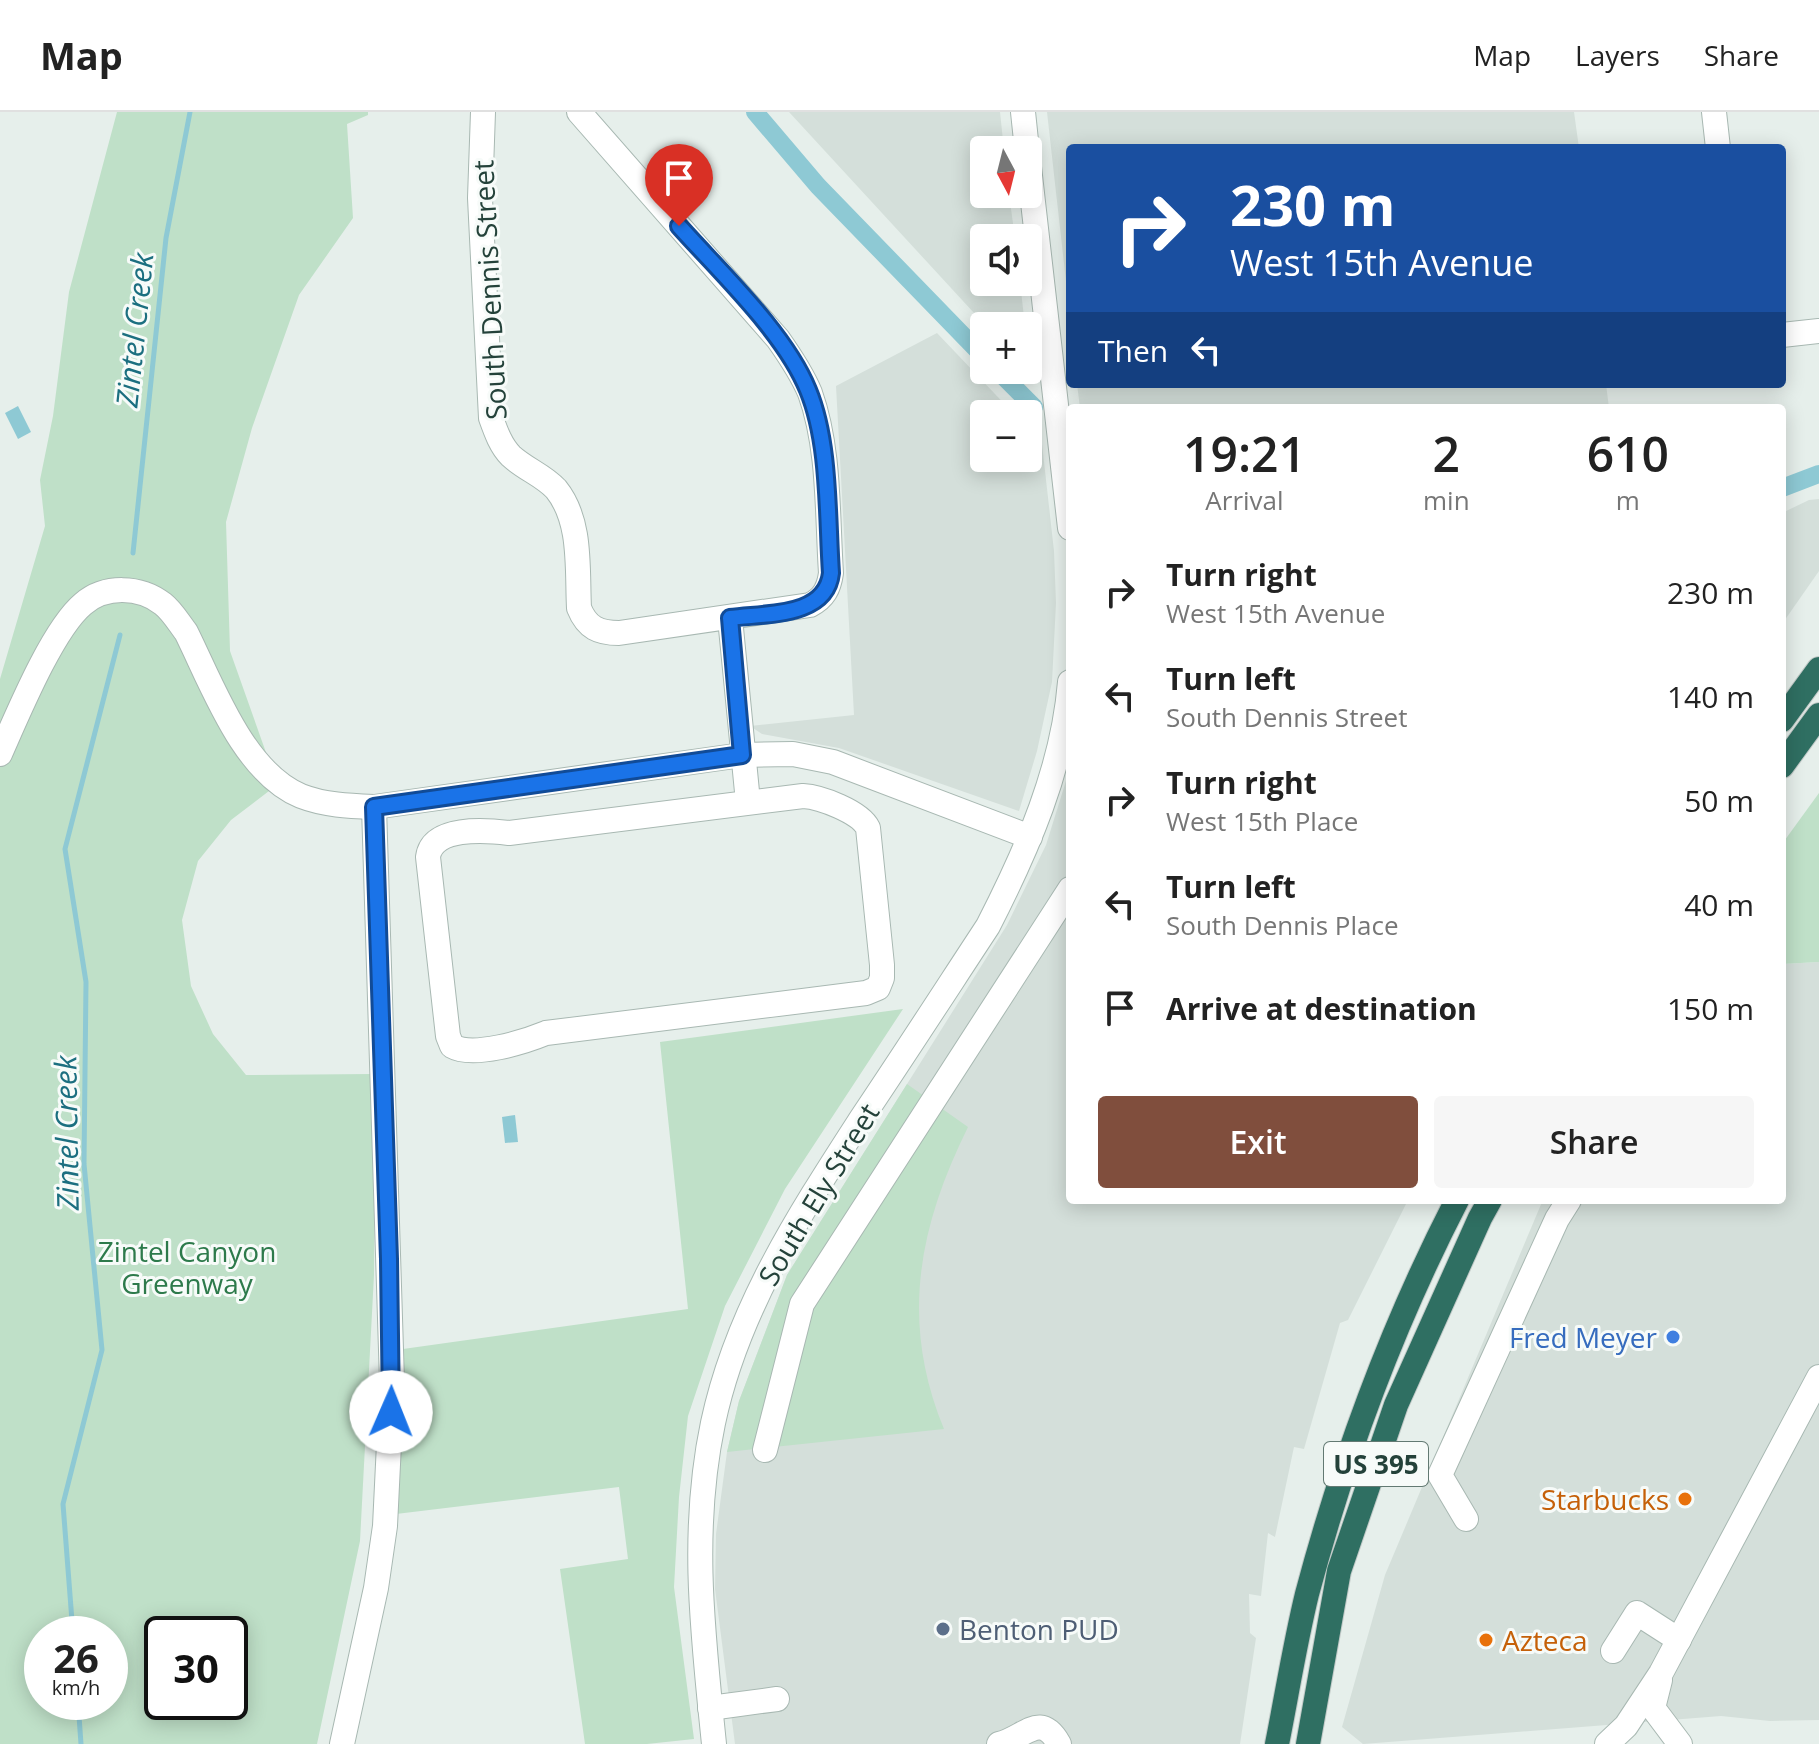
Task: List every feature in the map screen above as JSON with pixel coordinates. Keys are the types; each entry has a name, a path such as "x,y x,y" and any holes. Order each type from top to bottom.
{"highway":[{"path":"1786,714 1819,669"},
{"path":"1786,760 1819,715"},
{"name":"US 395","path":"1277,1744 1307,1595 1357,1430 1407,1304 1455,1204"},
{"name":"US 395","path":"1308,1744 1339,1571 1396,1405 1488,1204"}],"street":[{"name":"South Dennis Street","path":"483,112 481,222 491,418 503,446 512,457 541,476 563,500 575,533 579,608 590,626 606,633 730,618"},
{"path":"579,112 778,339 801,375 815,412 823,453 830,584 817,601 801,608 730,618 748,802"},
{"path":"1023,112 1026,136"},
{"path":"1714,112 1718,144"},
{"path":"1034,208 1066,493"},
{"path":"1786,335 1819,331"},
{"path":"0,754 40,669 77,609 99,595 124,589 153,598 177,620 238,734 267,773 299,795 320,802 374,807 742,755 793,754 833,762 1030,837"},
{"name":"South Ely Street","path":"714,1744 699,1592 699,1540 713,1423 729,1365 749,1312 797,1217 988,926 1030,837 1049,784 1066,708"},
{"path":"817,797 864,820 868,828 882,965 878,988 866,993 546,1033 517,1043 476,1050 460,1051 452,1046 448,1036 428,857 429,847 439,838 476,831 509,833 748,802 817,797"},
{"path":"342,1744 385,1526 391,1412 374,807"},
{"path":"765,1450 802,1304 1066,895"},
{"path":"1466,1519 1440,1475 1566,1204"},
{"path":"1607,1744 1626,1726 1661,1673 1819,1377"},
{"path":"1613,1651 1637,1613 1679,1640"},
{"path":"1661,1673 1653,1708 1680,1744"},
{"path":"710,1708 777,1699"},
{"path":"999,1744 1014,1741 1035,1726 1047,1728 1059,1744"}],"shaded area":[{"path":"789,112 1000,112 1003,136 970,136 970,208 1011,208 1013,224 970,224 970,296 1022,296 1023,312 973,312"},
{"path":"1047,112 1574,112 1578,144 1066,144 1066,281"},
{"path":"937,333 970,368 970,384 985,384 1001,400 970,400 970,472 1042,472 1042,444 1054,551 1056,603 1052,682 1037,751 1019,811 839,748 762,734 750,726 854,715 836,386"},
{"path":"1078,388 1606,388 1608,404 1080,404"},
{"path":"1819,499 1819,571 1786,618 1786,511 1809,500"},
{"path":"1066,781 1066,1204 1406,1204 1348,1320 1340,1323 1304,1449 1294,1447 1275,1537 1268,1533 1261,1596 1249,1594 1250,1633 1256,1638 1240,1744 735,1744 715,1589 716,1534 727,1452 739,1401 787,1275 1007,925 1046,845"},
{"path":"1819,962 1819,1720 1770,1721 1721,1716 1363,1744 1342,1727 1385,1575 1541,1204 1786,1204 1786,964"}],"green space":[{"name":"Zintel Canyon Greenway","path":"117,112 368,112 368,115 347,124 353,218 299,295 252,428 226,522 230,651 269,761 269,791 231,820 198,861 182,920 191,986 213,1034 246,1075 371,1074 375,1148 374,1275 360,1541 317,1744 0,1744 0,679 45,526 40,480 53,416 69,292"},
{"path":"1819,793 1819,962 1786,964 1786,838"},
{"path":"903,1009 785,1189 725,1306 688,1416 674,1587 694,1739 647,1744 585,1744 560,1569 628,1559 619,1487 396,1514 402,1431 403,1349 688,1309 660,1042"},
{"path":"907,1084 968,1127 937,1202 921,1276 919,1313 922,1351 930,1389 944,1429 727,1452 739,1401 787,1275"}],"water":[{"path":"18,406 31,432 18,439 5,413"},
{"path":"515,1115 518,1142 505,1143 502,1117"}],"waterway":[{"name":"Zintel Creek","path":"133,553 166,238 190,112"},
{"path":"755,112 818,186 970,343"},
{"path":"1011,384 1027,400"},
{"path":"1786,486 1819,474"},
{"name":"Zintel Creek","path":"72,1616 63,1504 102,1350 84,1164 86,982 65,849 120,635"},
{"name":"Zintel Creek","path":"79,1720 81,1744"}],"place":[{"name":"Fred Meyer","path":"1673,1337"},
{"name":"Starbucks","path":"1685,1499"},
{"name":"Benton PUD","path":"943,1629"},
{"name":"Azteca","path":"1486,1640"}],"route":[{"path":"391,1412 374,807 742,755 730,618 810,605 824,595 830,584 823,453 809,392 778,339 679,226"}]}
